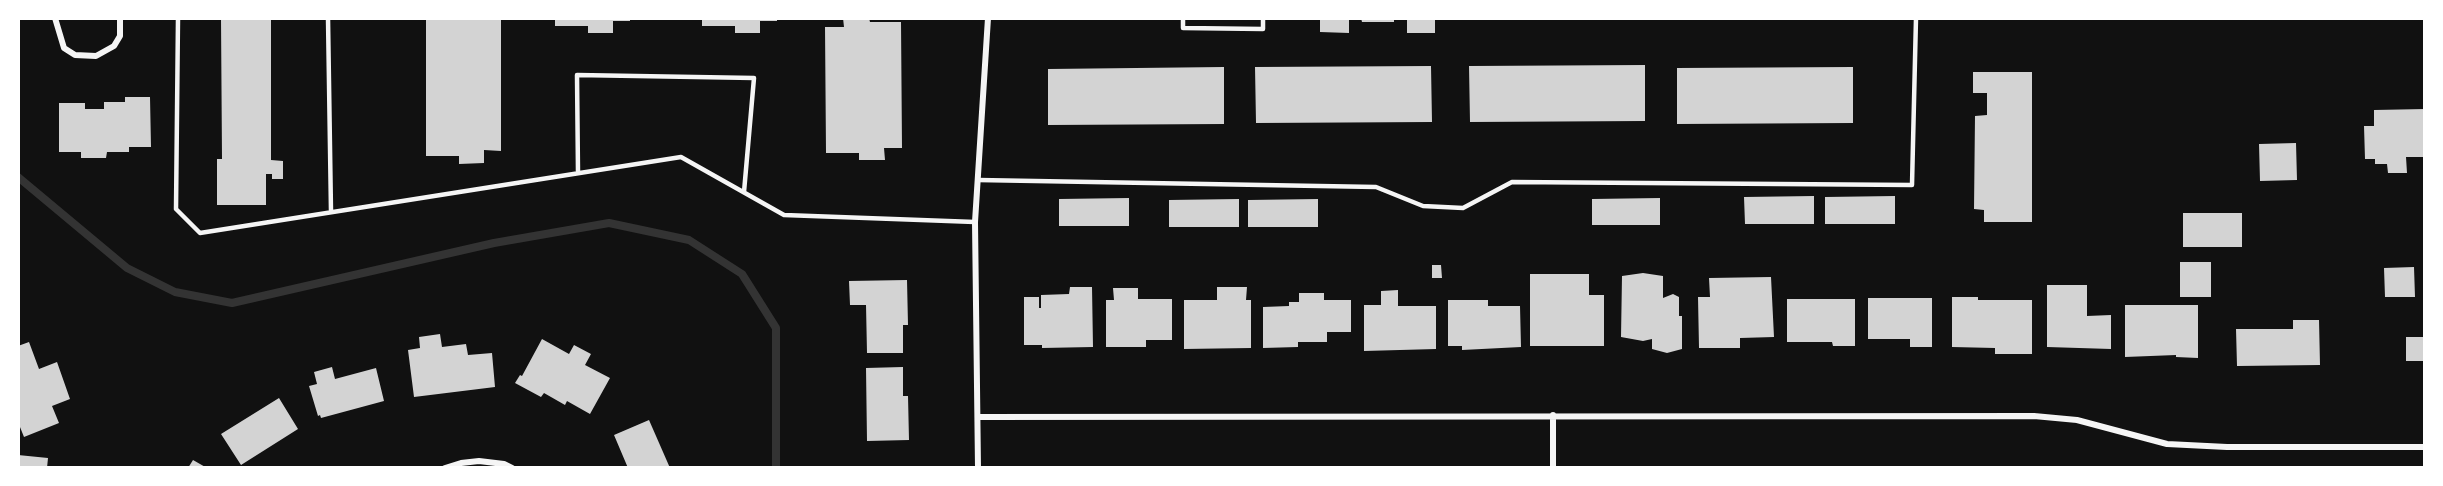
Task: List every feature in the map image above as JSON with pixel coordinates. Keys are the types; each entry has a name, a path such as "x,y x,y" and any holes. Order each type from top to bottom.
{"street":[{"path":"55,18 64,48 75,55 96,56 114,46 120,36 120,18"},
{"path":"978,468 975,222 988,18"},
{"path":"1553,415 1553,468"},
{"path":"978,417 2034,416 2077,420 2167,444 2227,447 2425,447"},
{"path":"445,468 479,461 504,464 512,468"}],"lane":[{"path":"178,18 176,209 201,233 681,157 784,215 975,222"},
{"path":"328,18 331,212"},
{"path":"1183,18 1183,28 1252,29 1263,29 1263,18"},
{"path":"978,180 1376,187 1423,206 1463,208 1512,182 1912,185 1916,18"},
{"path":"578,173 576,75 754,78 744,192"}],"building":[{"path":"221,18 271,18 271,160 283,161 283,179 272,179 272,174 266,174 266,205 217,205 217,159 222,159"},
{"path":"426,18 501,18 501,151 484,150 484,163 459,164 459,156 426,156"},
{"path":"555,18 630,18 630,21 613,21 613,33 588,33 588,26 555,26"},
{"path":"702,18 777,18 777,21 760,21 760,33 735,33 735,26 702,26"},
{"path":"843,18 869,18 870,22 901,22 902,148 884,148 885,160 859,160 859,153 826,153 825,27 844,27"},
{"path":"1320,18 1349,18 1349,33 1320,32"},
{"path":"1361,18 1394,18 1394,22 1362,22"},
{"path":"1407,18 1435,18 1435,33 1407,33"},
{"path":"1645,65 1645,121 1470,122 1469,66"},
{"path":"1431,66 1432,122 1256,123 1255,67"},
{"path":"1224,67 1224,124 1048,125 1048,69"},
{"path":"1853,67 1853,123 1677,124 1677,68"},
{"path":"1973,72 2032,72 2032,222 1984,222 1984,210 1974,209 1975,116 1987,115 1987,93 1973,93"},
{"path":"125,97 150,97 151,147 129,147 129,152 107,152 106,158 81,158 81,152 59,152 59,103 85,103 85,109 104,109 104,102 125,102"},
{"path":"2425,109 2425,157 2406,157 2407,173 2388,173 2387,164 2375,164 2375,159 2365,159 2364,126 2374,126 2374,110"},
{"path":"2296,143 2297,180 2260,181 2259,144"},
{"path":"1814,196 1814,224 1745,224 1744,197"},
{"path":"1895,196 1895,224 1825,224 1825,197"},
{"path":"1129,198 1129,226 1059,226 1059,199"},
{"path":"1660,198 1660,225 1592,225 1592,199"},
{"path":"1239,199 1239,227 1169,227 1169,200"},
{"path":"1318,199 1318,227 1248,227 1248,200"},
{"path":"2183,213 2242,213 2242,247 2183,247"},
{"path":"2180,262 2211,262 2211,297 2180,297"},
{"path":"1432,265 1441,265 1442,278 1432,278"},
{"path":"2414,267 2415,297 2385,297 2384,268"},
{"path":"1643,273 1663,276 1663,298 1673,294 1679,297 1679,316 1682,316 1682,349 1667,353 1652,349 1652,339 1643,341 1621,337 1622,276"},
{"path":"1530,274 1589,274 1589,295 1604,295 1604,346 1530,346"},
{"path":"1771,277 1774,337 1740,338 1740,348 1699,348 1698,297 1710,297 1709,278"},
{"path":"907,280 908,325 903,325 903,353 867,353 866,305 850,305 849,281"},
{"path":"2047,285 2087,285 2087,316 2111,315 2111,349 2047,347"},
{"path":"1070,287 1092,287 1093,347 1042,348 1042,345 1024,345 1024,297 1039,297 1039,308 1041,308 1041,295 1069,294"},
{"path":"1217,287 1247,287 1246,300 1251,300 1251,348 1184,349 1184,300 1217,300"},
{"path":"1113,288 1138,288 1138,299 1172,299 1172,340 1146,340 1146,347 1106,347 1106,300 1114,300"},
{"path":"1398,290 1398,306 1436,306 1436,349 1364,351 1364,305 1381,305 1381,291"},
{"path":"1299,293 1324,293 1324,300 1351,300 1351,332 1327,332 1327,342 1298,342 1298,347 1263,348 1263,307 1289,306 1289,302 1299,302"},
{"path":"1952,297 1978,297 1978,300 2032,300 2032,354 1995,354 1995,348 1952,347"},
{"path":"1868,298 1932,298 1932,347 1910,347 1910,339 1868,339"},
{"path":"1787,299 1855,299 1855,346 1833,346 1832,342 1787,342"},
{"path":"1448,300 1488,300 1488,306 1520,306 1521,347 1462,350 1462,346 1448,346"},
{"path":"2125,305 2198,305 2198,358 2176,357 2176,355 2125,357"},
{"path":"2293,320 2319,320 2320,365 2237,366 2236,329 2293,329"},
{"path":"440,334 442,347 466,344 468,355 492,353 495,387 414,397 408,350 420,348 419,337"},
{"path":"2406,337 2425,337 2425,361 2406,361"},
{"path":"542,339 569,354 574,345 591,354 585,365 610,378 590,414 567,401 565,405 544,393 541,397 515,383 520,375 522,376"},
{"path":"29,342 39,369 57,362 70,399 52,406 59,423 24,437 18,422 18,346"},
{"path":"332,367 335,379 376,368 384,401 321,418 320,415 318,416 309,386 317,384 314,372"},
{"path":"903,367 903,396 908,396 909,440 867,441 866,368"},
{"path":"279,398 298,429 241,465 221,434"},
{"path":"649,420 670,468 628,468 614,435"},
{"path":"18,455 48,458 47,468 18,468"},
{"path":"193,460 207,468 188,468"}],"waterway":[{"path":"18,177 127,268 175,292 232,303 494,243 609,223 689,240 742,274 776,328 776,468"}]}
